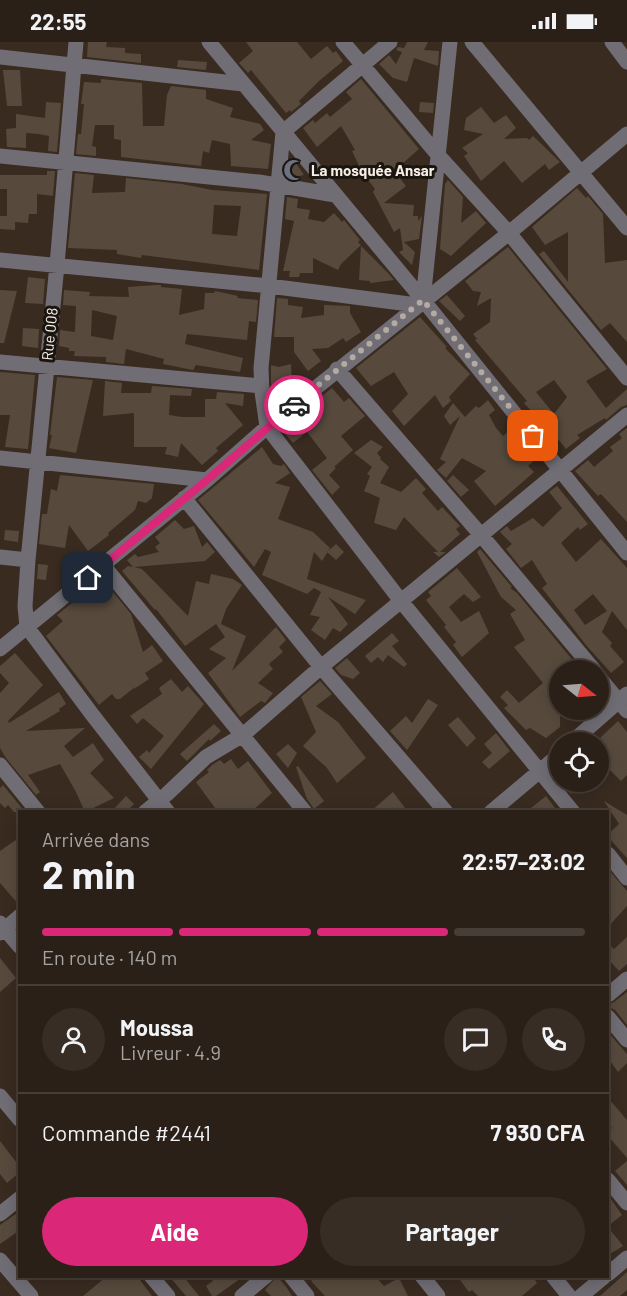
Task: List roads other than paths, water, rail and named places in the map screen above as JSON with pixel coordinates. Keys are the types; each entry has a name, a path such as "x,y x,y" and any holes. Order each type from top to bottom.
{"street":[{"name":"Rue 008","path":"27,627 28,560 76,42"},
{"path":"209,42 627,553"},
{"path":"343,42 438,155 509,233 627,378"},
{"path":"390,42 283,132 261,368 267,427 401,601 571,810"},
{"path":"420,302 450,42"},
{"path":"472,42 627,228"},
{"path":"612,42 627,62"},
{"path":"0,57 243,84"},
{"path":"0,649 207,480 267,427 420,302 509,233 627,134"},
{"path":"0,156 279,185 335,195"},
{"path":"0,260 420,302"},
{"path":"0,362 262,386"},
{"path":"338,369 586,660"},
{"path":"27,627 91,714 164,806 206,757 243,735 321,667 627,415"},
{"path":"0,458 207,480"},
{"path":"184,498 321,667 444,810"},
{"path":"0,558 28,560"},
{"path":"103,565 303,810"},
{"path":"585,732 624,702 609,687"},
{"path":"493,810 549,763"},
{"path":"0,765 36,810"},
{"path":"609,855 627,878"},
{"path":"18,917 2,928 18,945"},
{"path":"609,994 627,979"},
{"path":"609,1018 627,1040"},
{"path":"0,1096 18,1118"},
{"path":"609,1181 627,1203"},
{"path":"0,1214 18,1200"},
{"path":"609,1273 627,1258"},
{"path":"0,1260 31,1296"},
{"path":"154,1278 168,1296"},
{"path":"242,1296 264,1278"},
{"path":"293,1278 307,1296"},
{"path":"424,1278 438,1296"},
{"path":"555,1278 569,1296"},
{"path":"581,1296 602,1278"}],"place":[{"name":"La mosquée Ansar","path":"294,170"}]}
